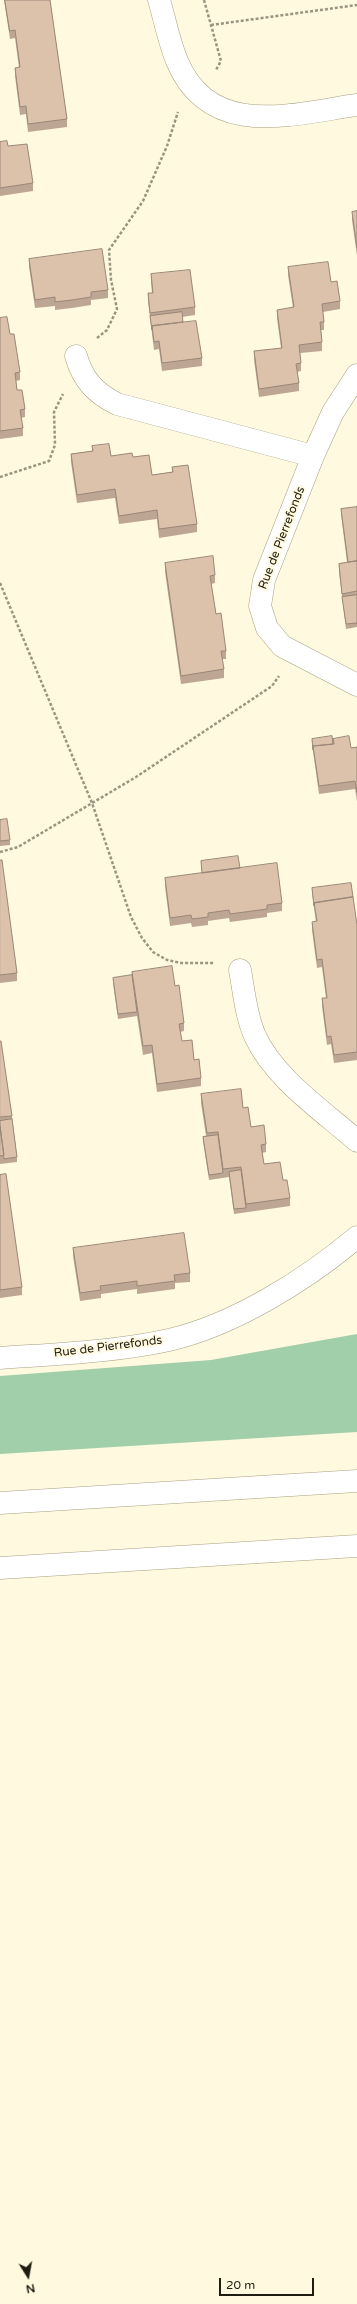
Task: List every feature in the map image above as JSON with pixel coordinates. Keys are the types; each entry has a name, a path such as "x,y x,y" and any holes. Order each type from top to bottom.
{"main road":[{"path":"159,0 177,62 195,89 222,109 254,118 357,105"},
{"path":"76,356 85,379 103,397 132,410 313,456"},
{"name":"Rue de Pierrefonds","path":"357,375 333,412 313,456 264,580 260,606 262,617 274,638 293,653 312,661 357,685"},
{"path":"240,970 250,1021 263,1051 277,1070 357,1141"},
{"name":"Rue de Pierrefonds","path":"0,1358 139,1346 201,1330 230,1318 285,1288 329,1259 357,1237"},
{"path":"0,1503 357,1481"},
{"path":"0,1568 357,1546"}],"path":[{"path":"76,356 107,330 117,309 111,280 109,250 144,202 167,146 177,112 195,89 215,70 221,61 204,0"},
{"path":"211,25 357,5"},
{"path":"0,477 49,461 54,453 55,445 54,412 63,394 85,379"},
{"path":"0,583 92,804 131,917 142,938 153,952 167,960 181,963 210,962 240,970"},
{"path":"0,852 18,847 92,804 136,776 272,686 286,668 312,661"}],"green space":[{"path":"357,1334 357,1432 0,1454 0,1376 211,1360"}],"building":[{"path":"5,0 50,0 67,119 28,124 26,106 20,107 15,68 20,67 15,30 10,31"},
{"path":"7,141 8,146 27,144 33,183 0,188 0,142"},
{"path":"357,211 357,248 352,212"},
{"path":"102,249 108,290 91,292 91,297 72,300 55,302 55,297 35,300 29,259"},
{"path":"328,262 331,282 337,281 340,301 322,304 324,322 320,322 322,342 299,345 301,363 296,364 299,383 259,389 254,351 282,348 277,310 294,307 288,267"},
{"path":"190,270 195,307 150,313 148,293 153,293 151,274"},
{"path":"182,312 183,322 152,326 152,330 150,316"},
{"path":"7,317 10,334 14,334 20,372 15,373 17,390 22,390 25,409 20,410 23,428 0,431 0,318"},
{"path":"196,321 202,358 162,363 159,341 154,342 152,326"},
{"path":"109,444 111,456 132,453 133,457 149,455 152,475 173,472 172,467 188,465 197,524 159,529 157,510 119,516 115,489 77,495 71,454 93,451 92,446"},
{"path":"357,507 357,561 348,562 341,509"},
{"path":"213,556 215,575 210,576 216,614 221,613 226,651 221,651 224,669 181,676 165,563"},
{"path":"357,561 357,591 342,594 339,564"},
{"path":"357,595 357,623 346,624 342,597"},
{"path":"332,736 333,744 313,746 313,750 312,739"},
{"path":"349,736 351,748 357,747 357,793 355,781 319,786 313,746 334,744 333,739"},
{"path":"7,819 10,840 0,841 0,820"},
{"path":"238,856 240,868 202,873 201,861"},
{"path":"0,860 2,860 17,973 0,975"},
{"path":"277,863 282,903 267,905 267,909 230,914 229,910 208,913 208,917 192,919 191,915 170,918 165,878"},
{"path":"351,883 353,897 314,903 314,906 312,888"},
{"path":"353,897 357,925 357,1052 334,1055 331,1036 327,1037 322,998 327,998 322,959 317,960 312,922 317,921 314,903"},
{"path":"172,966 175,986 179,985 184,1023 179,1024 182,1041 192,1040 194,1060 199,1059 201,1078 157,1084 152,1045 143,1046 132,972"},
{"path":"132,975 137,1012 118,1014 113,978"},
{"path":"0,1041 12,1116 0,1117"},
{"path":"241,1089 243,1108 248,1107 251,1127 264,1125 266,1144 261,1145 264,1164 280,1162 283,1180 287,1180 290,1198 246,1204 241,1167 223,1169 218,1132 207,1133 201,1094"},
{"path":"12,1119 17,1157 4,1159 0,1121"},
{"path":"0,1126 4,1155 0,1156"},
{"path":"218,1135 223,1173 209,1175 203,1137"},
{"path":"241,1170 246,1208 234,1209 229,1172"},
{"path":"6,1174 22,1287 0,1290 0,1175"},
{"path":"184,1233 190,1273 174,1275 175,1281 137,1286 137,1281 100,1286 101,1290 80,1293 73,1248"}]}
